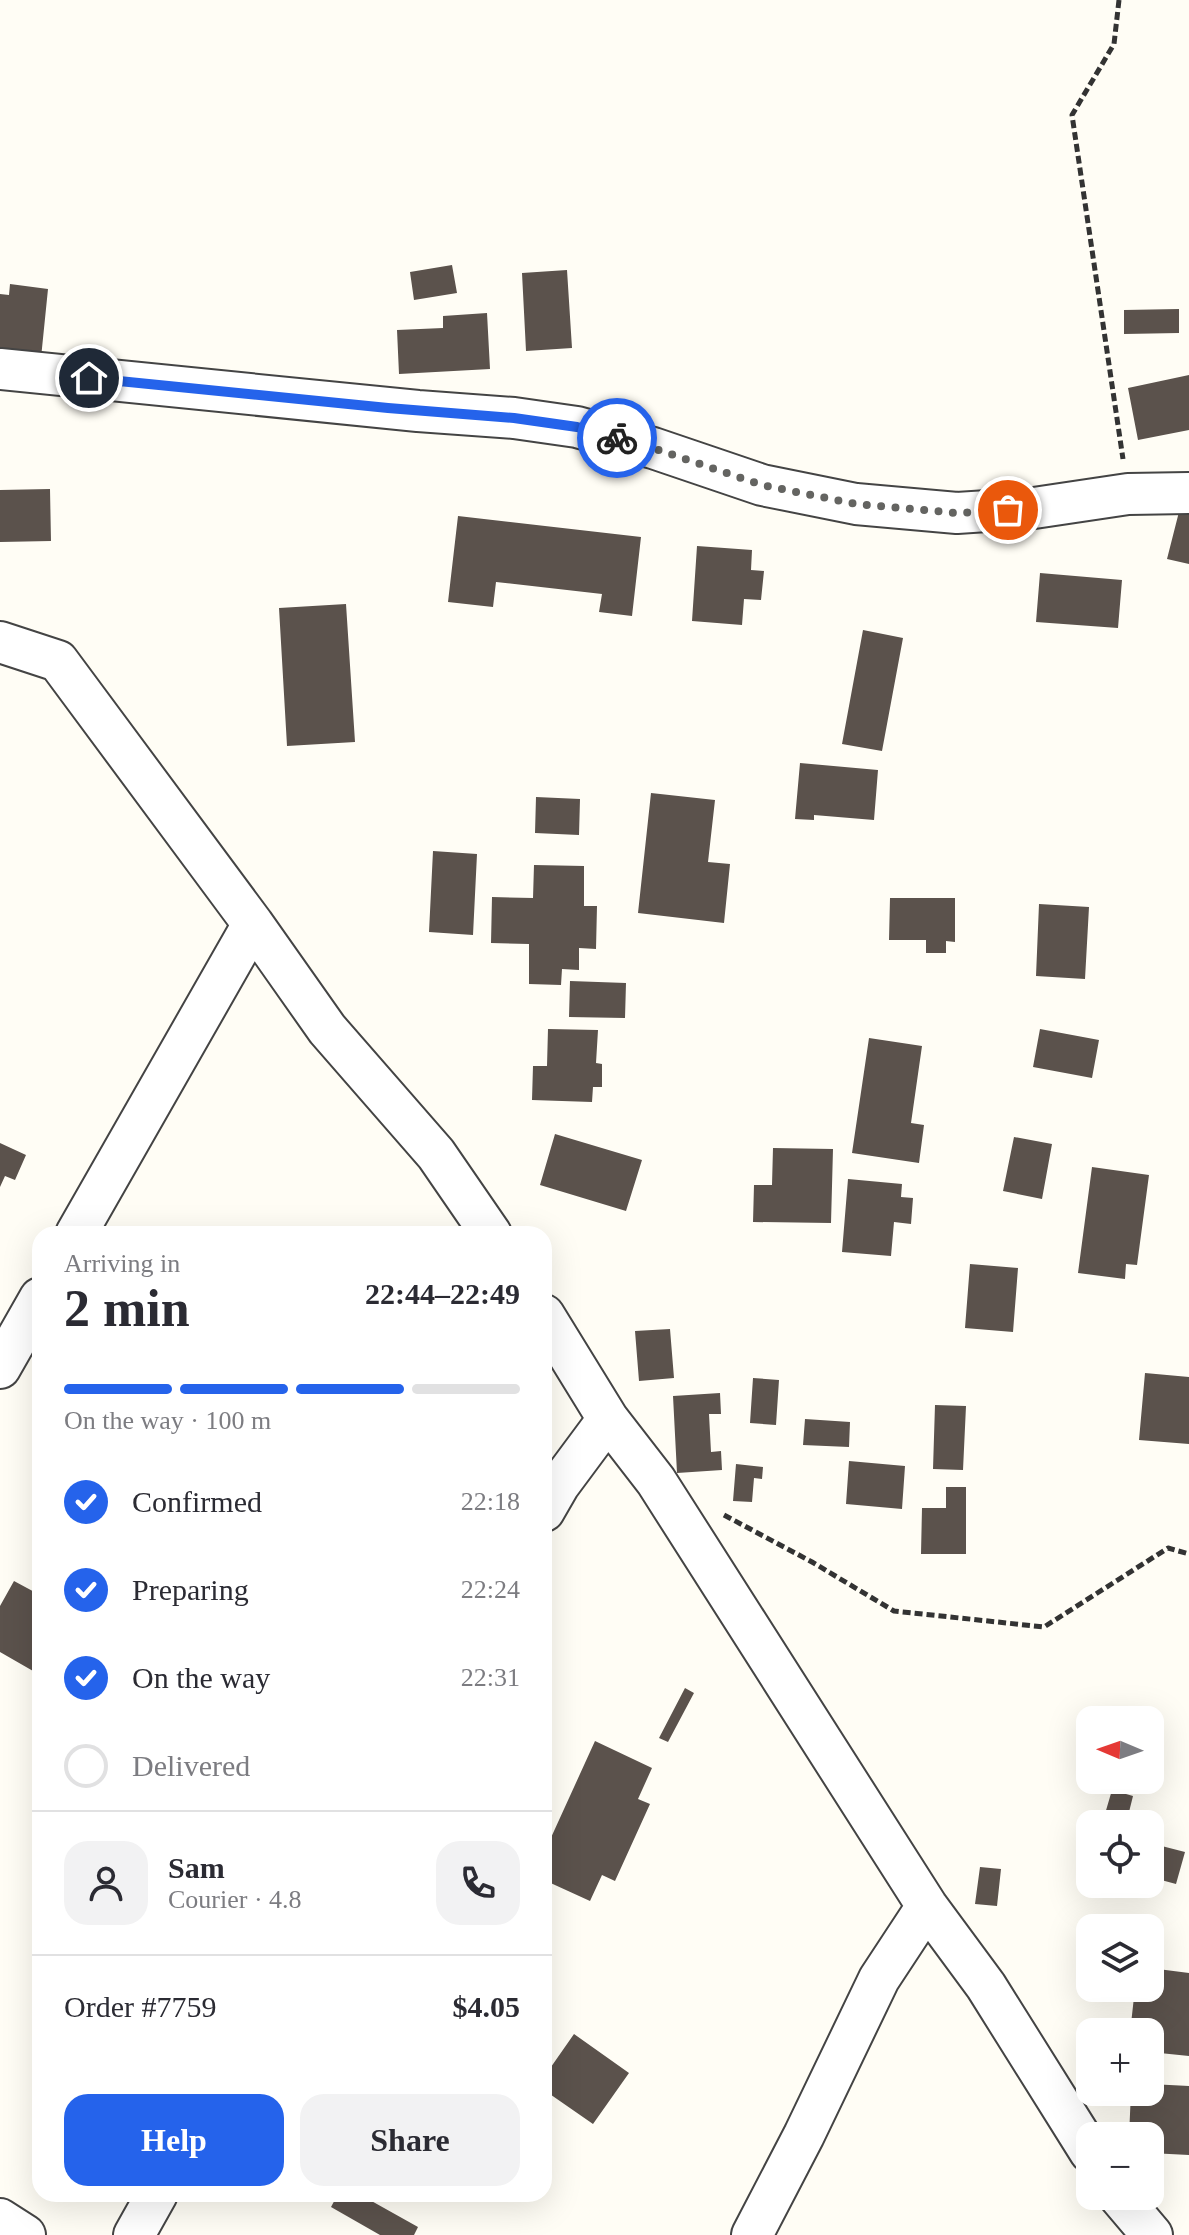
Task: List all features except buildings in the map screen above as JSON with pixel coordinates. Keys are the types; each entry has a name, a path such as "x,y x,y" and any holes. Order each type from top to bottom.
{"street":[{"path":"0,369 514,418 577,427 653,448 762,485 856,504 957,513 1034,508 1128,494 1189,493"},
{"path":"0,642 58,661 327,1029 436,1154 486,1226"},
{"path":"81,1226 253,924"},
{"path":"0,1368 32,1312"},
{"path":"552,1328 608,1419 656,1481 927,1906 986,1986 1076,2130"},
{"path":"552,1497 608,1419"},
{"path":"752,2235 879,1979 927,1906"},
{"path":"134,2235 153,2202"},
{"path":"1131,2210 1152,2235"},
{"path":"0,2219 25,2235"}],"path":[{"path":"1119,0 1114,44 1072,115 1128,494"},
{"path":"719,1512 894,1611 1044,1627 1168,1548 1189,1554"}],"way so far":[{"path":"617,438 762,485 856,504 957,513 1008,510"}],"route":[{"path":"89,378 514,418 577,427 617,438"}]}
